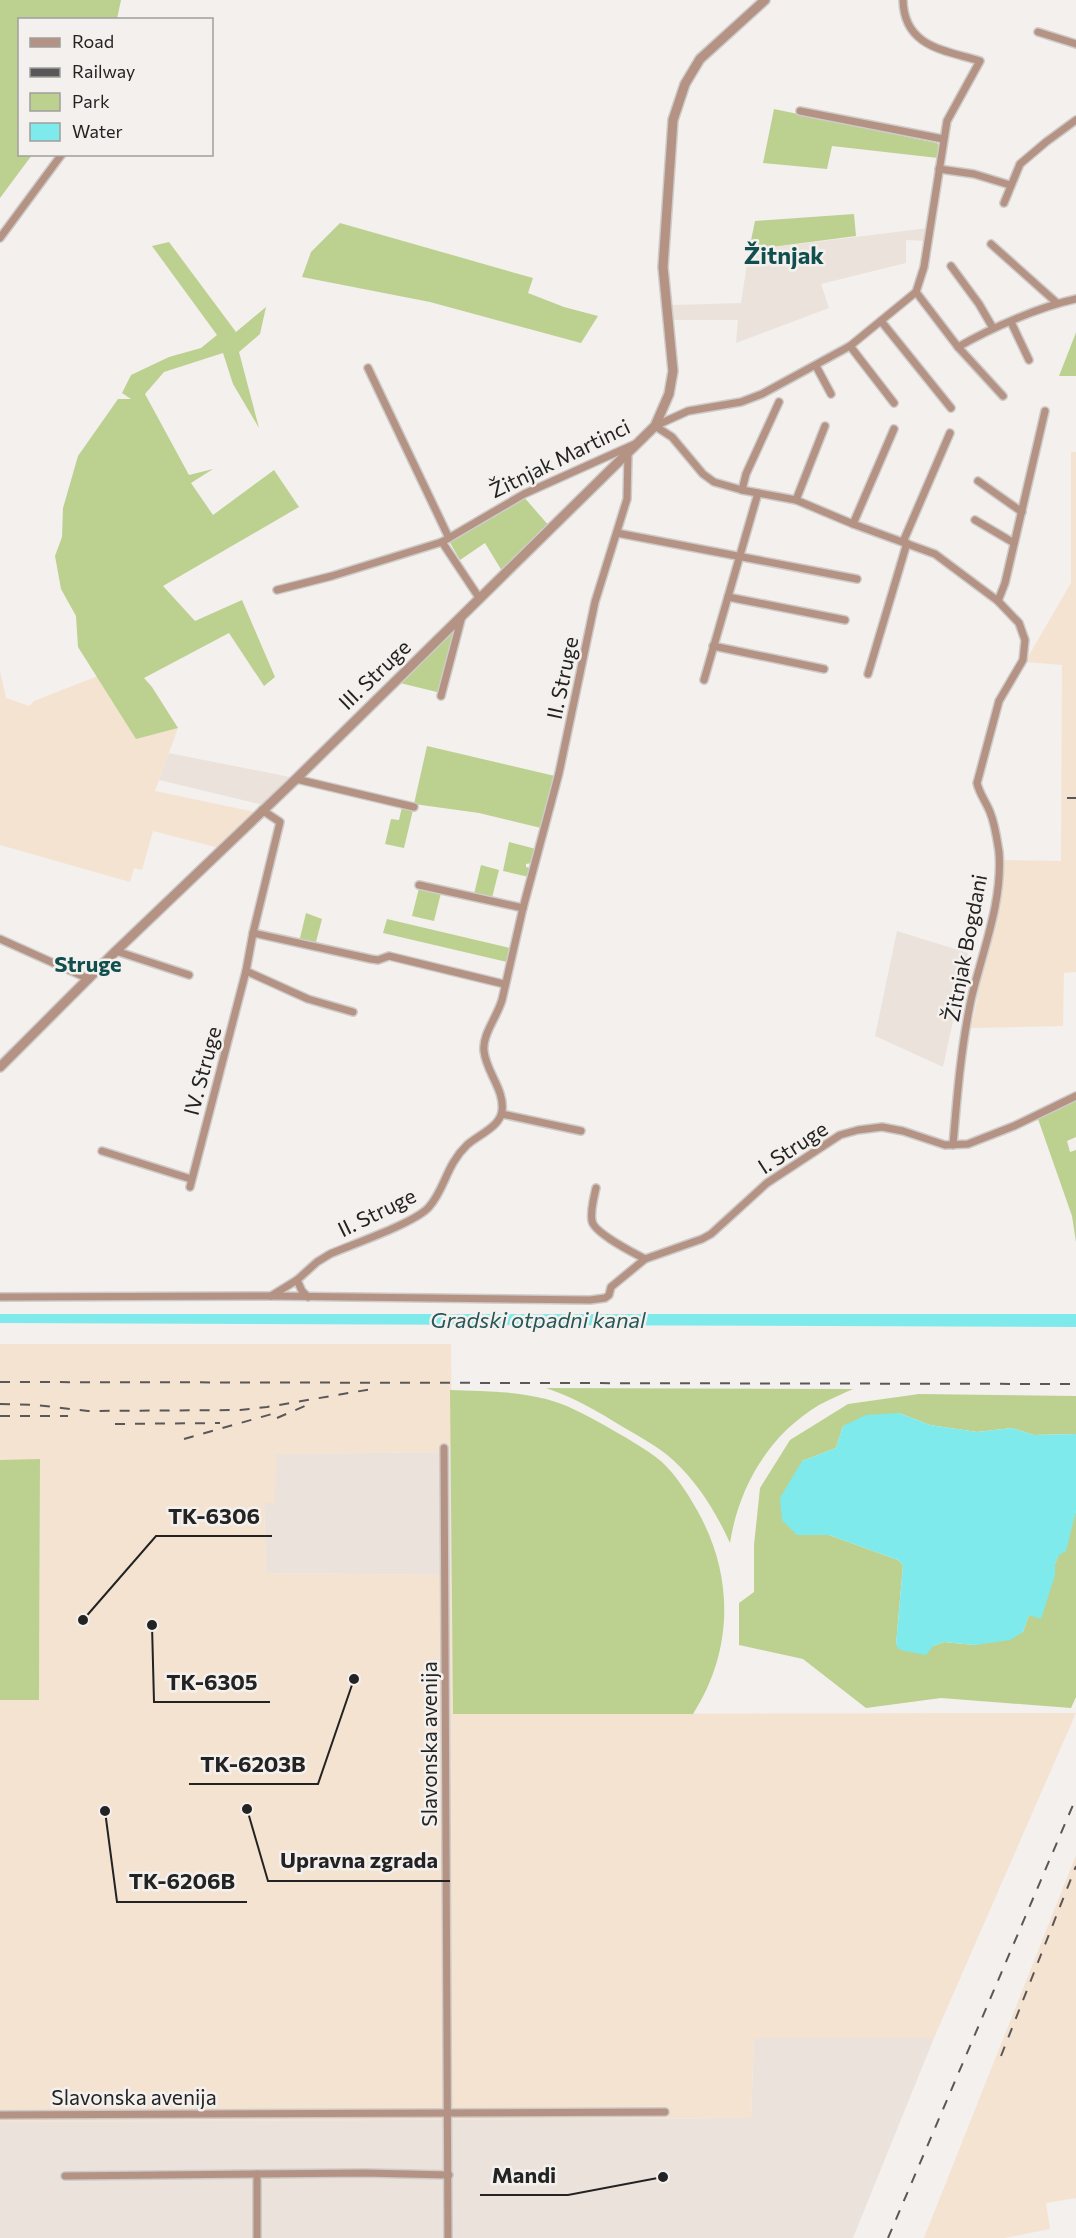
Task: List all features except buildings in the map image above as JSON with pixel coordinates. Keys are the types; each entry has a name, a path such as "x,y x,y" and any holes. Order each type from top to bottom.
{"street":[{"name":"Žitnjak Martinci","path":"277,590 332,576 446,540 524,494 643,441 655,426 669,394 673,370 663,267 670,134 675,111 685,84 700,59 765,0"},
{"path":"655,426 688,411 753,399 850,346 916,292 924,267 947,121 980,61 935,48 923,42 909,27 903,0"},
{"path":"1038,32 1076,44"},
{"path":"800,111 943,139"},
{"path":"1004,203 1020,164 1076,120"},
{"path":"0,238 61,156"},
{"path":"939,169 974,174 1010,185"},
{"path":"991,244 1058,303"},
{"path":"951,266 979,304 993,328"},
{"path":"916,292 958,347 1003,396"},
{"path":"958,347 993,328 1058,303 1076,299"},
{"path":"881,321 951,408"},
{"path":"1011,322 1029,360"},
{"path":"850,346 894,403"},
{"path":"816,366 831,394"},
{"path":"368,368 446,540 480,599"},
{"path":"742,490 779,402"},
{"path":"998,601 1005,583 1045,411"},
{"name":"Žitnjak Bogdani","path":"655,426 672,437 707,478 719,484 796,500 852,524 935,554 998,601 1019,623 1023,631 1023,660 999,701 977,783 991,814 996,833 999,854 998,880 995,903 963,1043 953,1145"},
{"path":"796,500 825,426"},
{"path":"852,524 894,429"},
{"path":"868,674 905,542 950,434"},
{"name":"III. Struge","path":"0,1067 116,951 643,441"},
{"name":"II. Struge","path":"270,1296 297,1280 330,1254 423,1212 435,1198 456,1157 468,1144 498,1122 502,1114 500,1095 484,1051 485,1038 498,1015 523,908 559,773 595,602 627,499 628,454"},
{"path":"978,481 1022,512"},
{"path":"704,680 758,493"},
{"path":"975,520 1014,543"},
{"path":"617,533 857,579"},
{"path":"728,597 845,620"},
{"path":"441,696 462,616"},
{"path":"713,646 824,669"},
{"path":"296,779 414,807"},
{"name":"IV. Struge","path":"102,1151 191,1183 246,970 280,822 262,810"},
{"path":"419,885 523,908"},
{"path":"253,933 378,960 389,956 504,984"},
{"path":"0,939 89,979"},
{"path":"116,951 189,975"},
{"path":"246,970 308,999 353,1012"},
{"name":"I. Struge","path":"308,1297 590,1300 605,1298 609,1295 611,1287 645,1259 711,1234 767,1183 840,1136 858,1130 882,1127 903,1131 932,1142 953,1145 982,1140 1076,1096"},
{"path":"502,1114 581,1131"},
{"path":"596,1188 592,1216 594,1225 610,1239 645,1259"},
{"path":"297,1280 308,1297"},
{"path":"0,1297 308,1297"},
{"name":"Slavonska avenija","path":"444,1448 448,2238"},
{"name":"Slavonska avenija","path":"0,2115 665,2112"},
{"path":"257,2174 257,2238"},
{"path":"65,2176 449,2175"}],"shaded area":[{"path":"928,228 926,241 906,240 906,263 821,284 829,308 736,343 738,320 673,320 672,305 741,303 749,250"},
{"path":"1071,452 1076,452 1076,972 1064,973 1063,1026 971,1028 998,897 1002,860 1061,861 1062,665 1025,662 1071,583"},
{"path":"0,671 6,698 29,706 34,701 98,676 136,738 178,728 155,791 255,812 219,848 153,831 142,870 134,868 130,882 0,845"},
{"path":"169,753 290,777 263,805 159,780"},
{"path":"897,931 968,953 943,1067 875,1036"},
{"path":"0,1344 451,1344 452,1452 276,1454 275,1503 264,1503 266,1573 453,1575 454,1714 1076,1713 934,2038 754,2038 751,2118 0,2122 0,1700 39,1700 40,1460 0,1460"},
{"path":"452,1452 453,1575 266,1573 264,1503 275,1503 275,1454"},
{"path":"1076,1855 1076,2198 1046,2203 1050,2229 1004,2238 924,2238"},
{"path":"754,2038 934,2038 853,2238 0,2238 0,2122 751,2118"}],"green space":[{"path":"0,0 121,0 117,18 18,18 18,156 31,156 0,198"},
{"path":"774,109 937,143 940,147 938,158 832,146 827,169 763,163"},
{"path":"854,214 856,236 749,250 755,221"},
{"path":"340,223 533,278 528,293 564,307 598,316 581,343 430,302 302,277 311,252"},
{"path":"169,242 236,332 266,307 260,334 239,352 259,428 233,384 223,353 164,372 145,394 189,475 213,469 191,483 213,515 274,470 299,507 163,586 195,621 242,600 275,677 264,686 229,633 144,678 178,728 136,739 78,647 76,616 61,589 55,556 62,537 63,508 78,456 118,399 131,399 122,393 131,375 169,357 201,348 217,335 152,246"},
{"path":"1076,332 1076,376 1059,376 1075,335"},
{"path":"523,496 550,527 502,571 485,543 460,560 449,541"},
{"path":"454,630 457,633 441,693 400,683"},
{"path":"427,746 555,776 541,828 479,813 414,804"},
{"path":"402,807 413,810 404,848 385,844 391,819 399,820"},
{"path":"509,842 536,849 532,863 526,864 526,867 530,868 529,877 503,871"},
{"path":"481,865 499,870 492,898 474,894"},
{"path":"419,888 441,893 434,921 412,916"},
{"path":"306,913 322,919 315,946 299,942"},
{"path":"387,919 510,948 507,962 383,933"},
{"path":"1076,1100 1076,1137 1067,1141 1070,1152 1076,1150 1076,1242 1072,1216 1038,1119"},
{"path":"546,1388 853,1389 819,1405 801,1417 771,1447 749,1482 734,1522 730,1543 719,1520 698,1488 668,1455 595,1410"},
{"path":"450,1390 522,1394 561,1404 590,1417 641,1447 662,1462 677,1479 709,1535 718,1560 723,1586 722,1638 716,1664 693,1714 453,1714"},
{"path":"919,1394 1076,1396 1076,1434 1034,1435 1012,1428 977,1432 930,1425 899,1413 843,1426 836,1448 802,1461 797,1535 829,1535 898,1560 903,1565 896,1645 933,1646 944,1642 975,1645 1023,1632 1029,1615 1055,1575 1055,1564 1076,1511 1076,1697 1071,1708 941,1698 866,1708 803,1659 739,1645 739,1603 754,1592 754,1545 760,1488 790,1440 848,1404"},
{"path":"40,1459 39,1700 0,1700 0,1460"}],"water":[{"name":"Gradski otpadni kanal","path":"0,1314 1076,1314 1076,1327 0,1323"},
{"path":"899,1413 930,1425 977,1432 1012,1428 1034,1435 1076,1434 1076,1511 1066,1551 1059,1555 1055,1564 1055,1575 1041,1619 1029,1615 1023,1632 1010,1640 975,1645 944,1642 933,1646 926,1655 900,1650 896,1645 903,1565 898,1560 829,1535 797,1535 782,1520 780,1498 802,1461 836,1448 843,1426 866,1415"}],"railway":[{"path":"1067,798 1076,798"},
{"path":"0,1382 1076,1384"},
{"path":"0,1404 36,1405 88,1411 240,1410 372,1389"},
{"path":"277,1418 307,1405"},
{"path":"184,1439 272,1414"},
{"path":"0,1416 68,1416"},
{"path":"115,1424 220,1423"},
{"path":"888,2238 1076,1798"},
{"path":"1001,2056 1076,1866"}],"place":[{"name":"TK-6306","path":"83,1620"},
{"name":"TK-6305","path":"152,1625"},
{"name":"TK-6203B","path":"354,1679"},
{"name":"Upravna zgrada","path":"247,1809"},
{"name":"TK-6206B","path":"105,1811"},
{"name":"Mandi","path":"663,2177"}],"district":[{"name":"Žitnjak","path":"784,256"},
{"name":"Struge","path":"88,964"}]}
